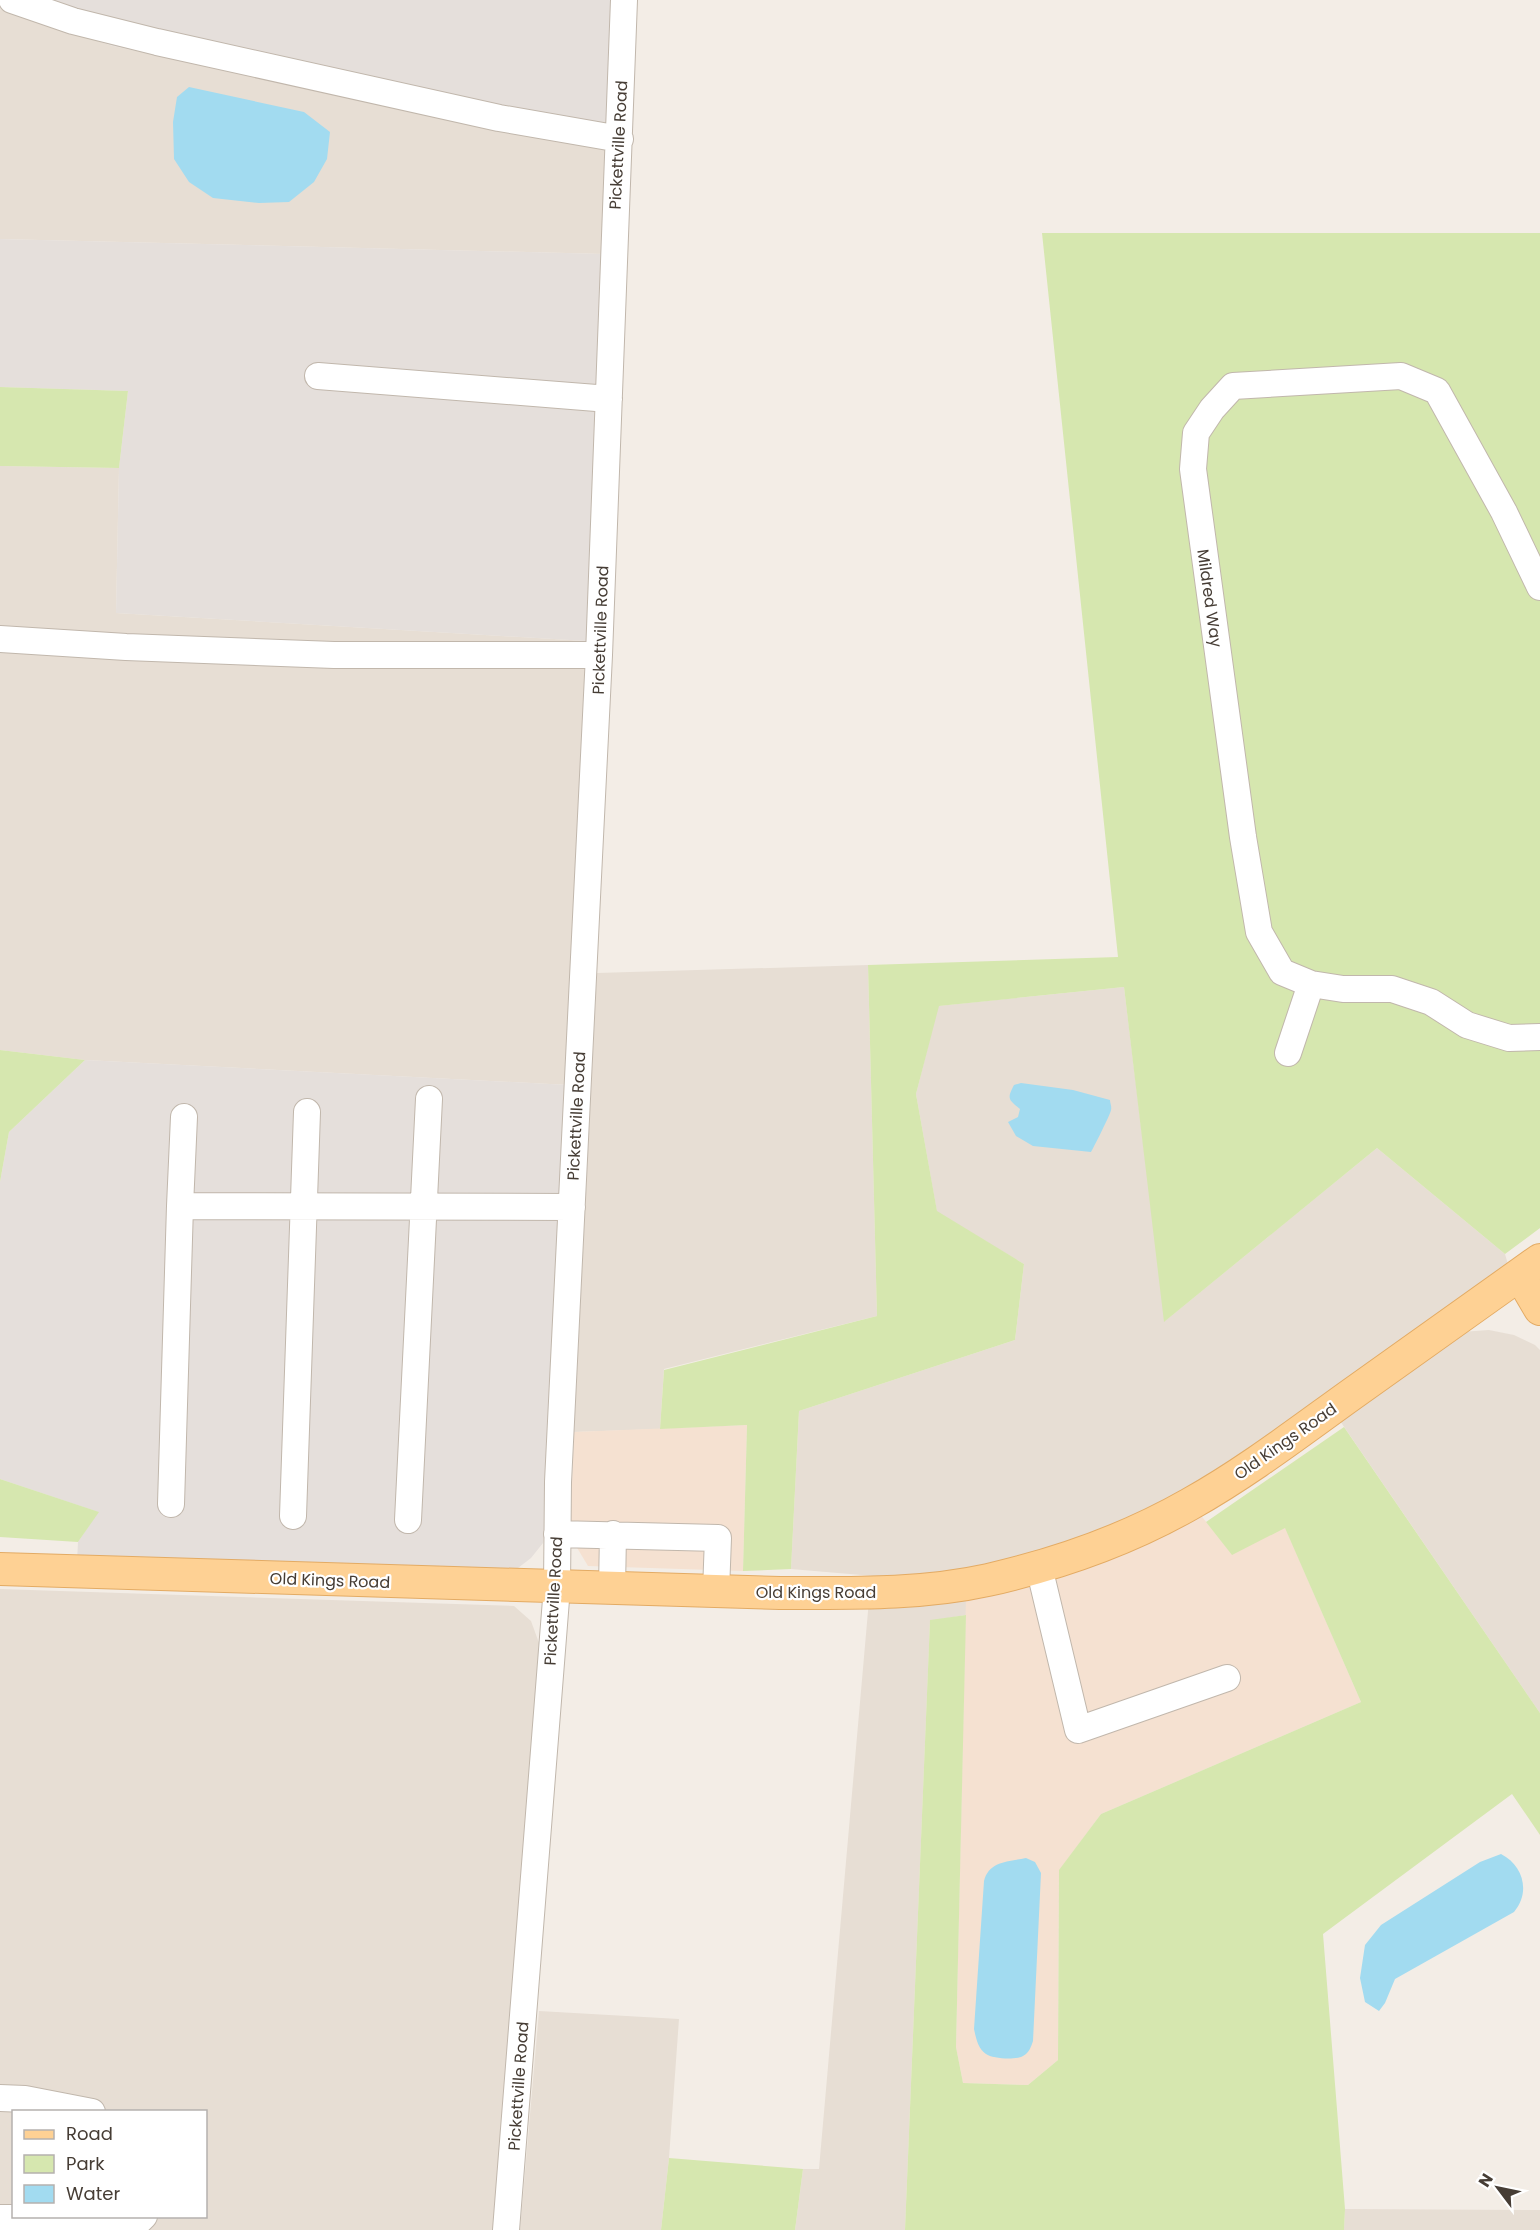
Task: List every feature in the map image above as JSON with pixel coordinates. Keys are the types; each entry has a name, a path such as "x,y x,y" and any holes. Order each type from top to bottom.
{"main road":[{"path":"1530,1268 1540,1309"},
{"name":"Old Kings Road","path":"0,1569 716,1592 854,1593 936,1589 986,1580 1083,1553 1126,1536 1190,1504 1251,1466 1530,1268"}],"street":[{"path":"12,0 73,21 157,42 499,118 620,139"},
{"name":"Pickettville Road","path":"506,2230 556,1587 558,1482 599,655 624,0"},
{"path":"318,376 609,399"},
{"name":"Mildred Way","path":"1540,587 1504,512 1437,391 1401,376 1233,387 1212,409 1196,434 1193,469 1243,837 1259,932 1282,972 1311,984 1343,989 1392,989 1431,1002 1467,1025 1509,1038 1540,1037"},
{"path":"0,639 334,655 599,655"},
{"path":"1288,1053 1311,984"},
{"path":"408,1520 429,1099"},
{"path":"294,1516 307,1112"},
{"path":"171,1504 184,1117"},
{"path":"180,1206 572,1207"},
{"path":"557,1534 718,1538 716,1592"},
{"path":"612,1588 613,1534"},
{"path":"1039,1567 1078,1730 1227,1678"},
{"path":"0,2098 25,2099 82,2110"},
{"path":"0,2218 99,2218 120,2230 143,2218"}],"shaded area":[{"path":"0,0 613,0 609,151 113,46 0,9"},
{"path":"0,9 113,46 609,151 605,254 0,239"},
{"path":"0,239 605,254 586,641 116,613 119,468 128,391 0,387"},
{"path":"0,466 119,468 116,613 586,641 569,1085 85,1060 0,1050"},
{"path":"868,965 877,1316 664,1369 660,1429 574,1432 597,973"},
{"path":"1124,987 1165,1321 1377,1148 1505,1254 1509,1268 1243,1459 1138,1517 1013,1562 920,1580 791,1569 799,1411 1015,1340 1024,1264 937,1212 916,1094 938,1006"},
{"path":"85,1060 569,1085 546,1522 543,1543 531,1558 518,1568 496,1573 77,1562 78,1542 98,1512 0,1479 0,1182 9,1132"},
{"path":"1489,1330 1514,1335 1535,1345 1540,1350 1540,1713 1338,1418 1461,1332"},
{"path":"747,1425 743,1571 588,1566 570,1536 574,1432"},
{"path":"1199,1513 1232,1554 1285,1527 1361,1702 1101,1814 1059,1871 1058,2060 1028,2085 963,2083 956,2047 966,1596"},
{"path":"0,1589 514,1606 531,1621 539,1643 495,2230 0,2230"},
{"path":"966,1596 966,1615 930,1621 905,2230 795,2230 803,2169 819,2169 869,1600"},
{"path":"539,2011 679,2019 669,2158 661,2230 520,2230"},
{"path":"1345,2209 1540,2210 1540,2230 1344,2230"}],"green space":[{"path":"1042,233 1540,233 1540,1228 1505,1254 1377,1148 1164,1322 1124,987 939,1006 916,1094 937,1211 1024,1264 1015,1340 799,1411 791,1569 743,1571 747,1425 660,1429 664,1370 877,1316 868,965 1118,957"},
{"path":"0,387 128,391 119,468 0,466"},
{"path":"0,1050 85,1060 9,1132 0,1182"},
{"path":"1344,1427 1540,1713 1540,1835 1512,1794 1323,1934 1345,2209 1344,2230 905,2230 930,1620 966,1615 956,2047 963,2083 1028,2085 1058,2060 1059,1870 1101,1814 1361,1702 1285,1528 1232,1555 1206,1522"},
{"path":"0,1479 99,1512 78,1542 0,1537"},
{"path":"669,2158 803,2169 795,2230 661,2230"}],"water":[{"path":"189,87 304,112 330,132 327,159 314,182 289,202 259,203 213,198 189,182 174,159 173,122 177,97"},
{"path":"1021,1083 1073,1090 1110,1100 1110,1113 1091,1152 1033,1146 1016,1136 1008,1122 1018,1117 1020,1109 1011,1101 1010,1096 1014,1085"},
{"path":"1501,1854 1515,1865 1522,1880 1522,1896 1514,1912 1395,1979 1379,2011 1365,2002 1360,1978 1365,1945 1381,1925 1480,1862"},
{"path":"1026,1858 1035,1862 1041,1873 1033,2041 1031,2048 1023,2056 999,2058 983,2052 974,2029 984,1881 995,1866"}]}
